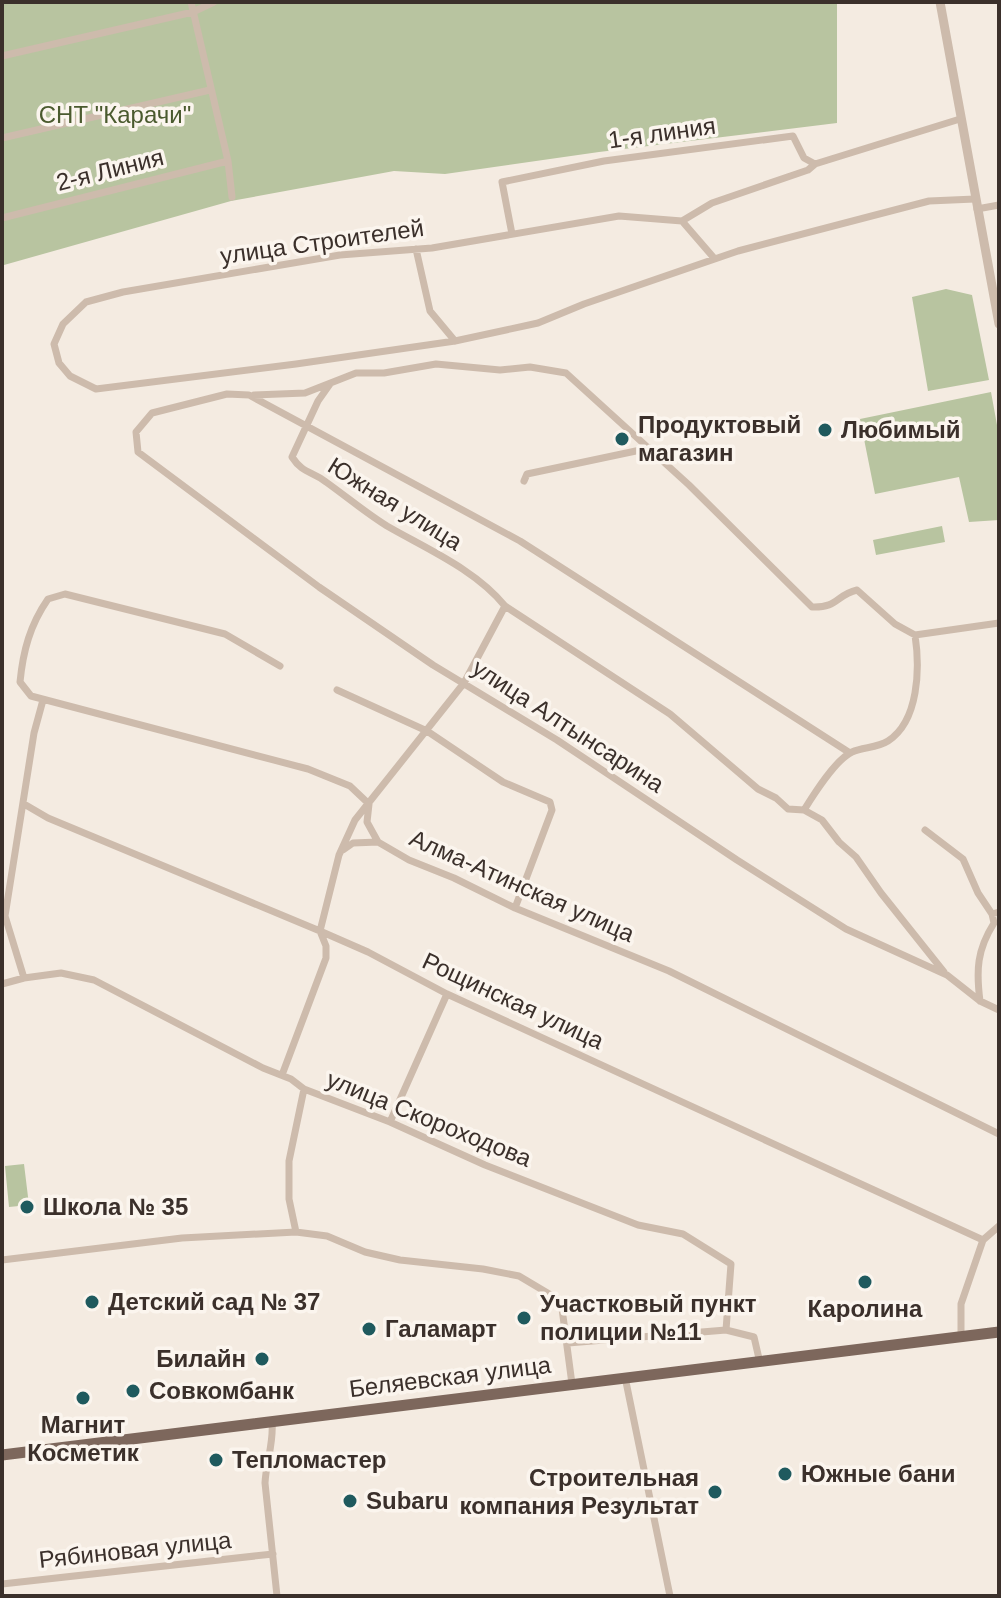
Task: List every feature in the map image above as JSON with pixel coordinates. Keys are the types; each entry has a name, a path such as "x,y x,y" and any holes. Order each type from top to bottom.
{"main road":[{"name":"Беляевская улица","path":"2,1455 999,1332"}],"street":[{"path":"191,2 228,161 232,197"},
{"path":"2,56 193,12 214,2"},
{"path":"940,2 999,324"},
{"path":"2,138 210,90"},
{"path":"714,258 682,221 712,203 808,170 815,164 960,119"},
{"name":"1-я линия","path":"512,234 502,182 604,161 793,136 804,158 815,164"},
{"name":"2-я Линия","path":"2,218 228,161"},
{"path":"416,249 430,311 455,341 538,323 714,258 929,201 999,205"},
{"name":"улица Строителей","path":"455,341 96,389 70,376 59,363 54,344 63,324 86,302 123,292 340,255 416,249 619,216 682,221"},
{"path":"249,395 305,393 356,373 384,373 436,364 500,370 530,367 566,373 650,448 812,607 828,607 847,593 857,590 895,624 915,635 999,623"},
{"path":"249,395 307,426 330,384"},
{"name":"улица Алтынсарина","path":"249,395 227,394 152,413 136,432 138,452 351,610 846,929 947,975 995,1009"},
{"name":"Южная улица","path":"850,753 520,541 307,426 292,457 301,470 323,479 385,524 488,587 505,606 670,714 758,789 776,798 788,809 804,810 822,820 856,857 947,975"},
{"path":"524,481 527,474 650,448"},
{"path":"280,666 225,634 65,594 48,599 35,619 23,653 20,682 31,696 43,700 308,769 350,786 369,804"},
{"path":"282,1075 326,958 326,946 320,931 339,855 355,820 464,683 505,606"},
{"path":"804,810 818,788 850,753 888,741 901,728 910,710 918,672 915,635"},
{"path":"337,690 427,731 503,782 550,802 552,810 515,908"},
{"path":"24,978 3,918 34,733 43,700"},
{"name":"Рощинская улица","path":"24,804 48,818 368,952 447,994 983,1240"},
{"name":"Алма-Атинская улица","path":"369,804 367,822 378,842 409,860 515,908 669,971 999,1134"},
{"path":"925,830 963,859 978,893 996,913 994,923 981,945 977,963 980,1001"},
{"path":"339,855 347,845 378,842"},
{"name":"улица Скороходова","path":"2,984 61,973 94,980 304,1089 638,1225 683,1234 731,1264 726,1330"},
{"path":"390,1122 447,994"},
{"path":"296,1232 289,1199 289,1161 304,1089"},
{"path":"961,1336 961,1304 983,1240 999,1226"},
{"path":"2,1260 182,1238 296,1232 327,1236 365,1252 400,1260 519,1276 561,1301 572,1384"},
{"path":"568,1343 726,1330 754,1337 760,1363"},
{"path":"625,1377 670,1596"},
{"path":"272,1422 265,1483 277,1596"},
{"name":"Рябиновая улица","path":"2,1584 273,1554"}],"green space":[{"name":"СНТ \"Карачи\"","path":"2,2 837,2 837,123 445,174 394,171 231,201 4,265 2,270"},
{"path":"946,289 972,295 989,380 928,391 912,297"},
{"path":"991,392 999,436 999,520 969,522 959,477 875,494 860,419"},
{"path":"942,526 945,542 876,555 873,540"},
{"path":"24,1164 29,1205 9,1207 5,1166"}],"place":[{"name":"Любимый","path":"825,430"},
{"name":"Продуктовый магазин","path":"622,439"},
{"name":"Школа № 35","path":"27,1207"},
{"name":"Каролина","path":"865,1282"},
{"name":"Детский сад № 37","path":"92,1302"},
{"name":"Участковый пункт полиции №11","path":"524,1318"},
{"name":"Галамарт","path":"369,1329"},
{"name":"Билайн","path":"262,1359"},
{"name":"Совкомбанк","path":"133,1391"},
{"name":"Магнит Косметик","path":"83,1398"},
{"name":"Тепломастер","path":"216,1460"},
{"name":"Южные бани","path":"785,1474"},
{"name":"Строительная компания Результат","path":"715,1492"},
{"name":"Subaru","path":"350,1501"}]}
